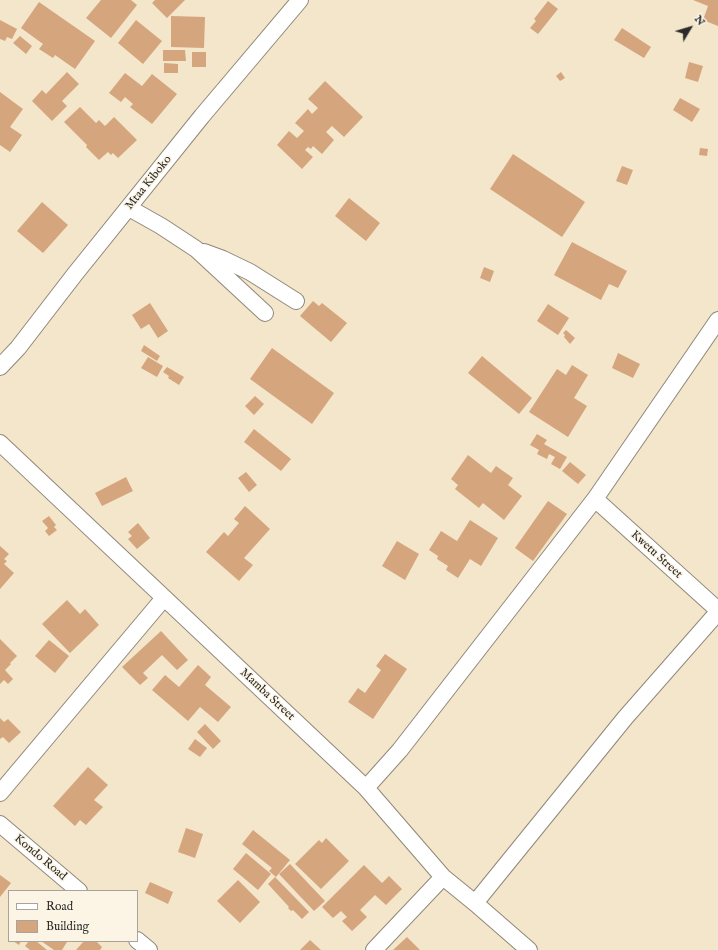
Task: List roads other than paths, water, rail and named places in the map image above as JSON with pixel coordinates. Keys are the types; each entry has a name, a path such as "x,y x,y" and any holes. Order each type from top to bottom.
{"street":[{"name":"Mtaa Kiboko","path":"0,367 18,348 75,274 202,116 300,0"},
{"path":"129,208 161,226 196,249 265,313"},
{"path":"196,249 223,259 250,272 296,301"},
{"path":"366,788 400,750 595,499 718,320"},
{"name":"Mamba Street","path":"0,443 366,788 443,877 529,950"},
{"name":"Kwetu Street","path":"595,499 718,611"},
{"path":"0,793 164,598"},
{"path":"475,903 625,718 718,611"},
{"name":"Kondo Road","path":"0,824 78,890"},
{"path":"374,950 443,877"},
{"path":"138,941 149,950"}]}
